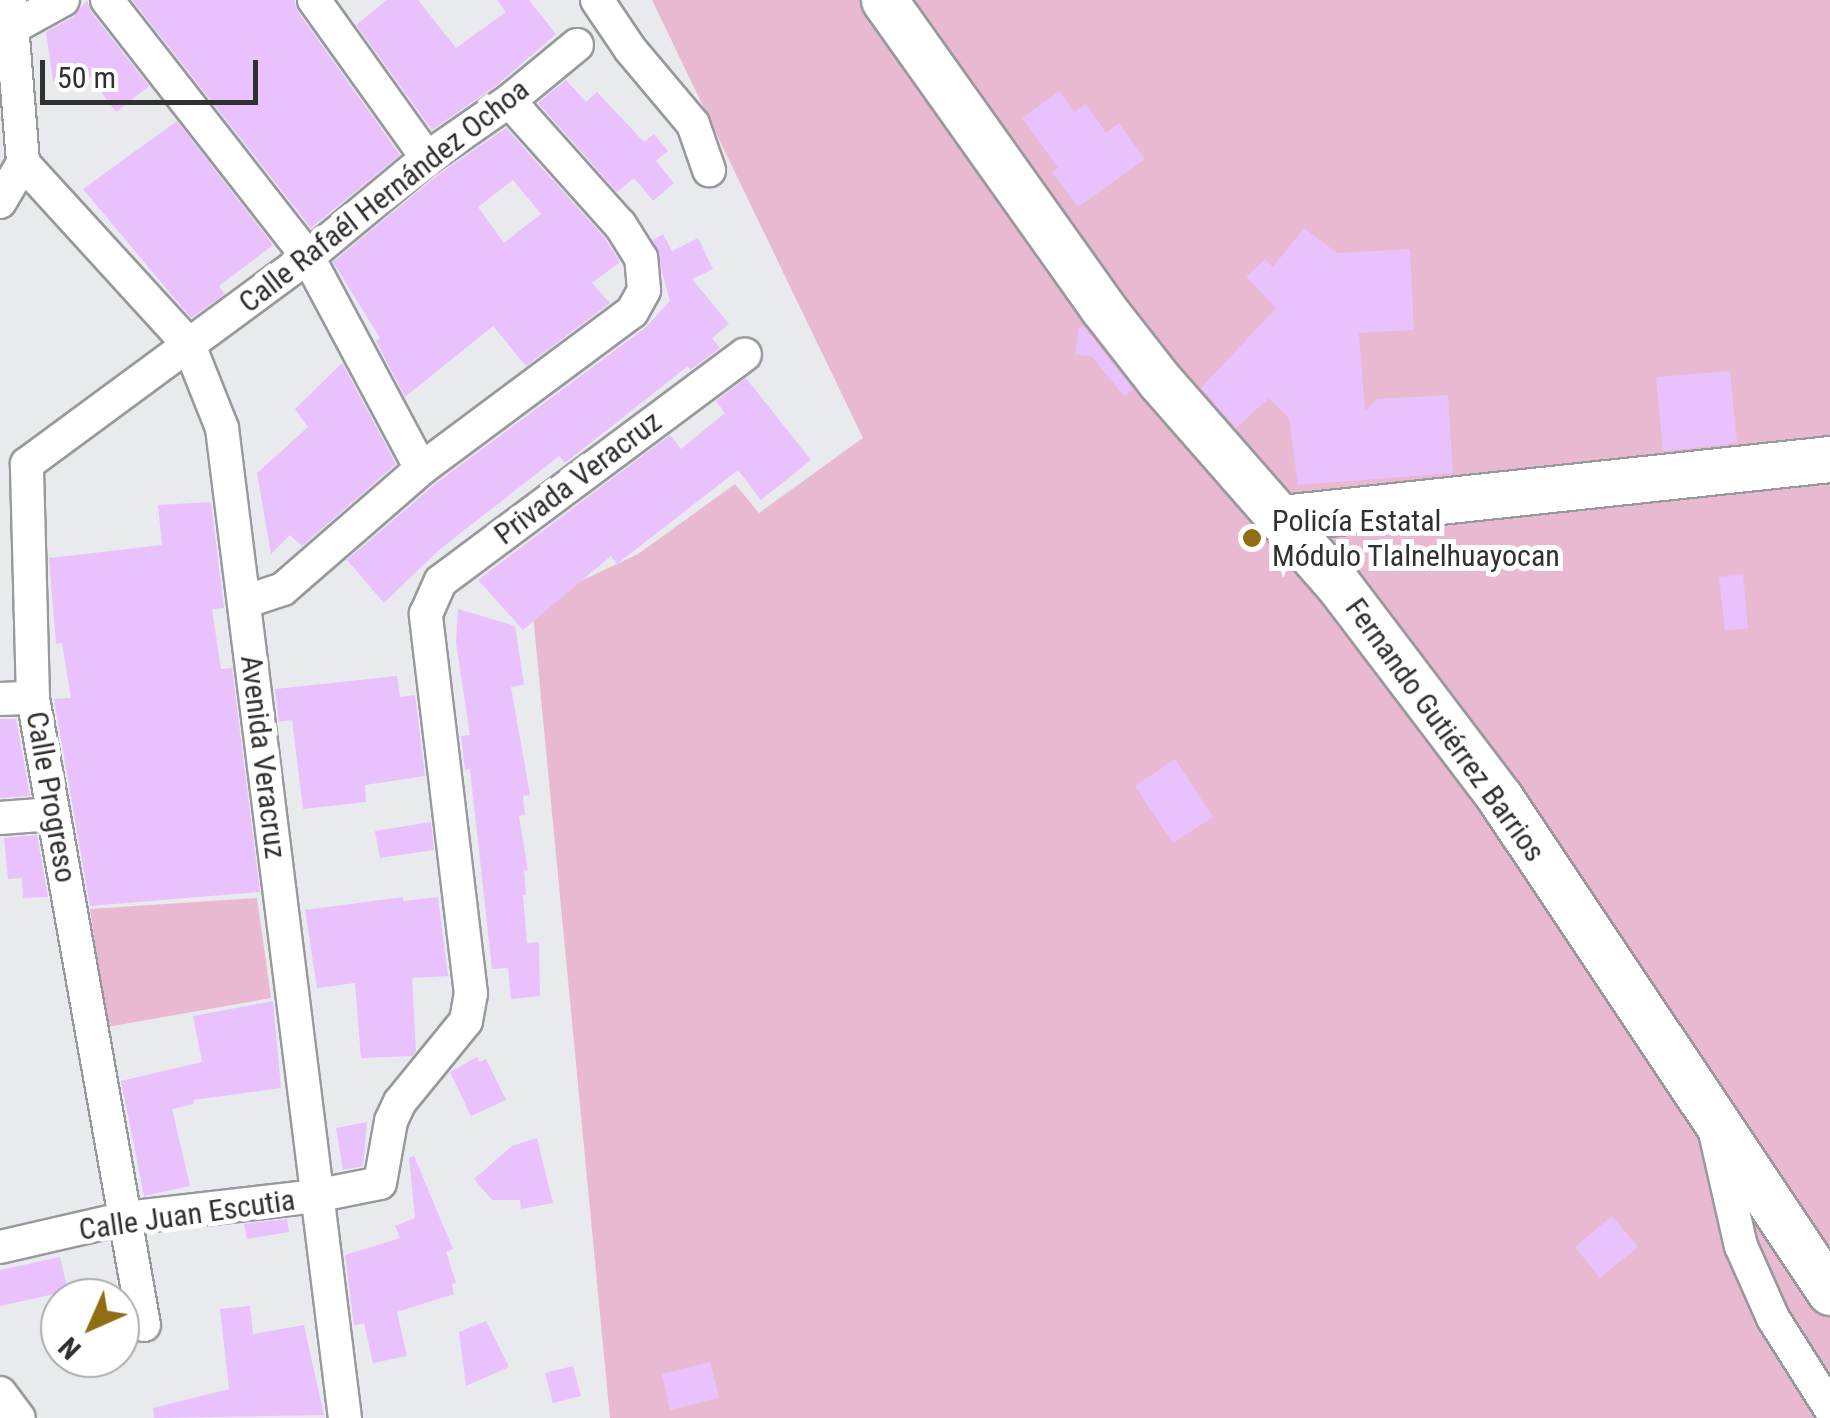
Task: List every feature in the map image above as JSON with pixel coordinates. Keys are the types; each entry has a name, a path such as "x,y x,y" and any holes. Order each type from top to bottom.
{"main road":[{"name":"Fernando Gutiérrez Barrios","path":"884,0 1102,307 1159,380 1282,518 1394,654 1500,798 1830,1292"},
{"path":"1282,518 1830,459"}],"street":[{"path":"0,202 23,163 11,14 63,0"},
{"path":"107,0 308,257 421,470"},
{"path":"314,0 427,158"},
{"path":"597,0 630,49 694,124 709,170"},
{"name":"Calle Rafaél Hernández Ochoa","path":"189,345 308,257 427,158 509,101 577,45"},
{"path":"244,602 283,589 421,470 632,312 644,290 641,258 620,225 509,101"},
{"name":"Avenida Veracruz","path":"23,163 189,345 222,428 345,1418"},
{"name":"Calle Progreso","path":"144,1325 54,814 16,699 27,464 189,345"},
{"name":"Privada Veracruz","path":"426,614 441,581 745,354"},
{"name":"Calle Juan Escutia","path":"0,1248 126,1218 316,1196 380,1183 391,1121 400,1102 466,1021 471,994 426,614"},
{"path":"0,818 54,814"},
{"path":"1712,1118 1741,1246 1772,1318 1830,1408"},
{"path":"0,1392 19,1418"}],"shaded area":[{"path":"652,0 1830,0 1830,1418 610,1418 532,604 638,554 735,484 759,513 863,438"},
{"path":"257,898 271,998 107,1027 90,909"}],"building":[{"path":"87,0 91,12 149,86 116,112 90,77 53,81 46,32 73,17"},
{"path":"132,0 294,0 298,12 400,155 311,228"},
{"path":"387,0 418,0 456,48 506,12 497,0 529,0 556,34 497,85 432,130 356,25"},
{"path":"566,80 586,102 597,92 644,142 654,134 668,151 656,161 674,183 653,201 634,178 617,192 538,103"},
{"path":"1059,91 1074,112 1086,104 1106,133 1119,123 1145,159 1078,207 1052,172 1058,168 1022,118"},
{"path":"177,121 273,245 219,286 225,294 191,318 83,189"},
{"path":"506,128 604,237 620,262 592,283 610,303 526,366 493,326 405,397 376,341 380,338 333,262 439,174","holes":["513,180 541,214 504,243 478,207"]},
{"path":"1304,228 1337,253 1410,249 1414,330 1359,333 1365,411 1377,399 1448,395 1453,473 1298,485 1289,418 1269,398 1236,428 1201,388 1276,308 1246,277 1265,259 1273,267"},
{"path":"663,234 672,251 698,238 713,269 692,279 729,324 712,338 720,348 690,370 688,366 565,463 559,456 439,550 384,603 347,560 434,485 645,328 670,301 653,240"},
{"path":"1079,327 1084,327 1133,389 1124,396 1091,356 1075,355"},
{"path":"342,363 396,464 302,546 290,535 271,554 257,473 308,427 295,409"},
{"path":"1730,371 1737,443 1663,451 1656,377"},
{"path":"746,378 811,460 761,500 738,470 617,564 611,556 523,630 478,580 670,435 681,449 725,413 716,401"},
{"path":"211,502 224,608 212,609 221,669 232,668 260,892 90,906 54,699 71,698 62,643 56,644 49,558 162,545 158,505"},
{"path":"1743,574 1748,628 1725,631 1719,577"},
{"path":"458,609 515,626 524,685 511,687 530,795 523,796 525,815 519,816 528,870 524,871 523,895 527,943 539,942 540,996 511,999 508,968 492,969 470,769 465,770 461,736 470,735 456,643"},
{"path":"397,676 400,697 415,695 425,776 365,785 366,802 303,809 292,720 279,722 275,689"},
{"path":"0,719 16,719 30,796 0,798"},
{"path":"1175,759 1213,817 1173,843 1135,786"},
{"path":"431,822 434,850 380,858 375,831"},
{"path":"37,835 48,897 23,898 22,878 8,879 4,838"},
{"path":"403,897 403,901 438,897 448,976 412,978 416,1051 412,1056 361,1058 355,983 317,988 305,910"},
{"path":"273,1001 281,1088 193,1100 194,1104 172,1109 190,1186 144,1196 121,1081 202,1062 193,1016"},
{"path":"477,1057 479,1062 486,1059 506,1100 471,1116 450,1072"},
{"path":"367,1122 363,1166 343,1170 336,1128"},
{"path":"537,1138 553,1203 521,1209 520,1200 492,1200 474,1179 512,1146"},
{"path":"414,1156 453,1249 446,1252 456,1283 452,1284 454,1294 397,1312 407,1356 373,1363 364,1323 354,1326 345,1255 400,1238 395,1226 415,1218 409,1158"},
{"path":"1612,1216 1638,1247 1600,1278 1575,1247"},
{"path":"287,1219 289,1232 247,1239 244,1224"},
{"path":"60,1257 65,1278 40,1278 40,1297 0,1306 0,1270"},
{"path":"250,1306 253,1334 304,1325 324,1415 154,1418 153,1408 229,1389 220,1309"},
{"path":"486,1321 509,1367 466,1386 459,1332"},
{"path":"710,1362 719,1398 670,1410 662,1374"},
{"path":"573,1366 581,1396 553,1403 545,1373"}],"place":[{"name":"Policía Estatal Módulo Tlalnelhuayocan","path":"1252,538"}]}
